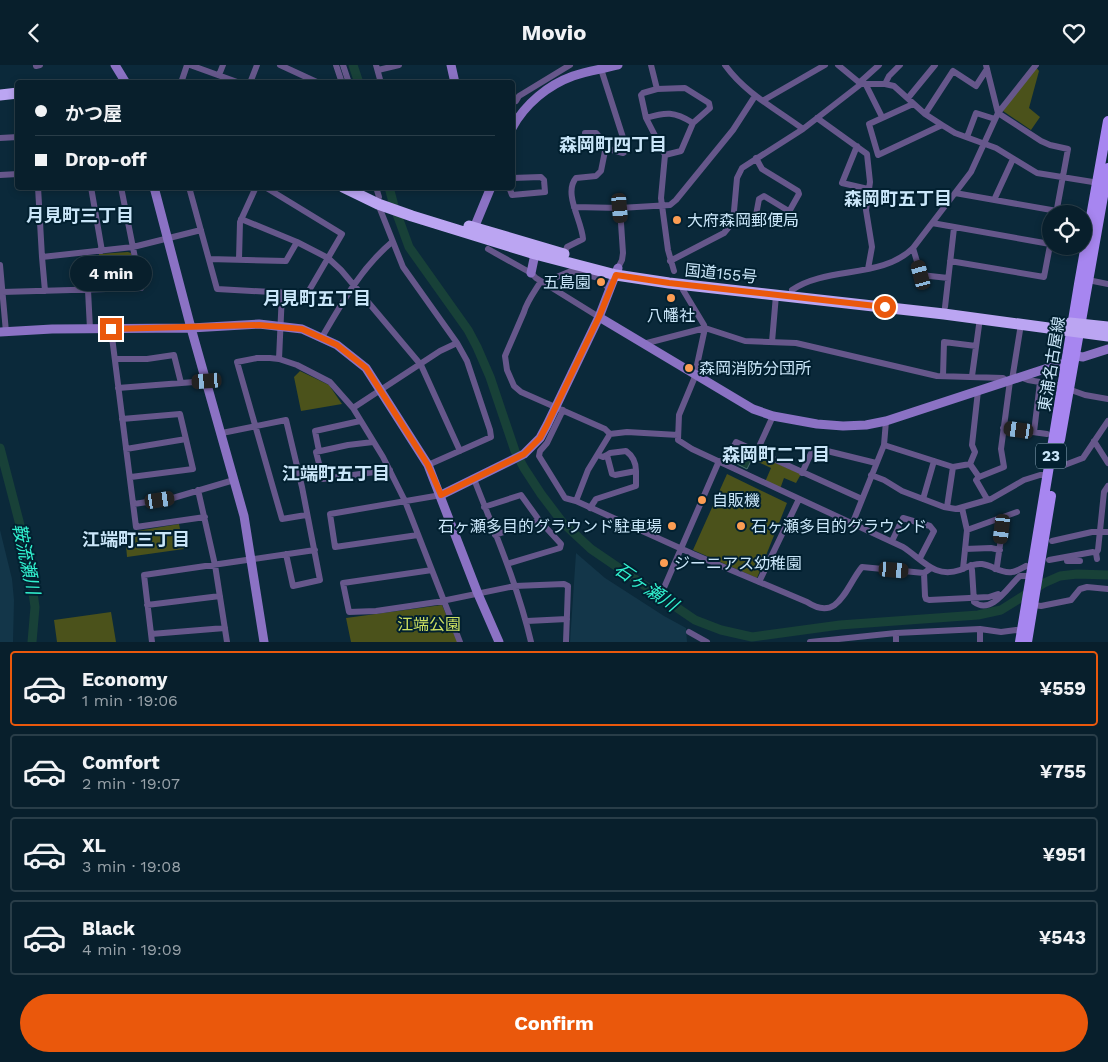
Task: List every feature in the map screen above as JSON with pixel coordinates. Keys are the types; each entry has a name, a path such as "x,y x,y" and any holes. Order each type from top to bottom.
{"highway":[{"path":"0,97 15,94"},
{"path":"0,97 15,97"},
{"name":"国道155号","path":"354,190 378,197"},
{"name":"国道155号","path":"363,190 405,210 472,231 535,254 669,283 1020,324 1108,327"},
{"name":"国道155号","path":"472,231 604,266 617,272 945,307 1076,327 1108,335"}],"main road":[{"name":"東浦名古屋線","path":"1033,578 1045,562 1055,466 1066,388 1066,365 1088,280 1104,184 1108,121"},
{"name":"東浦名古屋線","path":"1028,642 1033,578 1047,475 1066,388 1076,356 1076,327 1108,168"},
{"name":"東浦名古屋線","path":"1020,642 1031,606"}],"street":[{"path":"36,66 40,65"},
{"path":"114,65 124,80"},
{"path":"182,80 188,65 232,80"},
{"path":"219,75 223,65"},
{"path":"251,80 256,65"},
{"path":"280,65 312,80"},
{"path":"336,65 341,80"},
{"path":"344,65 348,80"},
{"path":"377,68 399,65"},
{"path":"452,65 454,80"},
{"path":"515,100 570,65"},
{"path":"515,124 536,98 557,83 571,77 618,65"},
{"path":"651,65 657,89"},
{"path":"725,65 734,77 755,97 764,100 803,129"},
{"path":"764,100 825,65"},
{"path":"838,65 862,84 882,117"},
{"path":"733,222 737,178 742,168 803,129 862,84 879,65"},
{"path":"885,84 889,76 900,65"},
{"path":"908,98 935,65"},
{"path":"792,290 818,278 868,269 907,255 971,172 997,116 1036,65"},
{"path":"986,67 997,116"},
{"path":"925,114 953,71 976,86 986,67"},
{"path":"601,69 627,151 623,153 605,148"},
{"path":"862,84 894,86 925,114 942,125 966,137 996,148 1037,173 1104,184"},
{"path":"666,155 681,151 693,123 710,108 710,103 685,89 657,89 641,95 646,118 666,155 661,198 664,205 670,261 674,271"},
{"path":"574,207 620,208 670,205 734,130 755,97"},
{"path":"515,102 526,108"},
{"path":"913,104 869,124 878,155 942,125"},
{"path":"646,118 664,113 675,113 693,123"},
{"path":"966,137 976,113 997,116 1041,141 1068,149 1057,205"},
{"path":"817,118 867,153 870,182 866,210 872,247 868,269"},
{"path":"564,255 567,247 583,239 581,222 574,207 573,181 576,178 596,176 601,171 605,148 604,142 596,133 585,133"},
{"path":"0,138 15,137"},
{"path":"858,146 842,183 868,189"},
{"path":"756,158 762,169 798,191 799,194 790,210 764,196 759,199 756,215"},
{"path":"994,199 1013,159"},
{"path":"0,175 15,174"},
{"path":"511,190 512,195 544,192 544,180 541,177 515,179"},
{"path":"38,190 46,291"},
{"path":"92,190 102,251"},
{"path":"2,292 141,288 122,190"},
{"path":"155,190 191,328 244,516 264,642"},
{"path":"190,190 218,289 307,294 342,234 270,190"},
{"path":"239,259 241,219 255,190"},
{"path":"472,231 490,190"},
{"path":"955,193 1042,209"},
{"path":"378,197 392,241 403,267 457,343 467,361 482,403 491,437 428,465"},
{"path":"620,208 622,260 559,408 547,443 540,451 539,456 565,498 590,507 681,549 807,602 816,608 825,609 833,607 842,598 862,567 924,573 931,568"},
{"path":"670,261 724,233 733,222 745,217 756,215 772,217 781,224"},
{"path":"241,219 297,242 328,259 354,284 421,365 460,451"},
{"path":"932,223 1042,241"},
{"path":"945,307 954,228"},
{"path":"42,257 133,247 201,230"},
{"path":"322,337 354,284 378,253 392,241"},
{"path":"209,259 286,261 297,242"},
{"path":"914,248 921,275 948,278"},
{"path":"488,249 531,273 541,281 742,404 773,416 818,424 866,425 886,421 1060,364 1066,365"},
{"path":"531,273 535,254"},
{"path":"950,261 1044,277 1048,255"},
{"path":"0,265 3,332 52,329 191,328 259,325 302,329 337,345 366,368 428,465 478,594 499,642"},
{"path":"548,285 552,279 571,271 599,279 610,290"},
{"path":"1088,280 1108,284"},
{"path":"541,281 533,296 525,305 524,312 507,351 505,360 511,381 516,389 605,429 610,433 628,432 678,435"},
{"path":"88,290 90,329"},
{"path":"683,290 704,328 695,375 679,415 678,440 681,443 892,541 941,573 948,574 971,565 984,564 996,569 1012,572 1026,567"},
{"path":"279,359 282,293"},
{"path":"772,342 776,295"},
{"path":"972,376 980,318"},
{"path":"987,499 976,480 1004,467 1001,449 1020,324"},
{"path":"646,346 647,343 666,337 704,328 745,341 796,343 943,376 972,376 1040,382 1085,395 1108,399"},
{"path":"111,329 136,527 205,517"},
{"path":"943,376 944,342 976,346"},
{"path":"353,408 440,351 457,343"},
{"path":"1076,356 1083,357 1108,349"},
{"path":"115,359 147,359 174,355 181,383"},
{"path":"306,515 282,519 238,362 257,358 279,359 297,365 330,382 353,408 390,470 405,501 460,642"},
{"path":"118,388 207,381"},
{"path":"1034,432 1040,382"},
{"path":"970,464 975,452 972,445 978,391"},
{"path":"418,535 336,547 330,514 441,495 509,463 527,451 540,438 559,408"},
{"path":"122,419 180,414 193,469 130,477"},
{"path":"757,451 773,416"},
{"path":"222,433 286,419 302,487 320,581 293,586 286,554"},
{"path":"320,451 315,431 360,421"},
{"path":"853,522 884,445 886,421"},
{"path":"1055,466 1062,466 1083,458 1108,421"},
{"path":"1004,428 1047,434"},
{"path":"576,501 588,470 610,433"},
{"path":"126,449 186,439"},
{"path":"1094,441 1108,463"},
{"path":"373,442 316,452 323,479 390,470"},
{"path":"663,590 722,463 736,442 862,499"},
{"path":"884,445 954,467 970,464"},
{"path":"802,473 815,448 876,463"},
{"path":"590,507 596,499 636,486 636,471 631,454 626,451 610,453 603,457 598,455"},
{"path":"608,455 612,474 636,471"},
{"path":"923,499 934,461"},
{"path":"970,464 979,477"},
{"path":"947,507 954,467"},
{"path":"871,475 884,480 902,491 923,499 947,507 962,508 991,499 1024,481 1040,475 1047,475"},
{"path":"474,479 515,586 527,621 531,642"},
{"path":"134,504 173,498 234,480"},
{"path":"1045,562 1097,556 1104,492 1108,486"},
{"path":"198,491 215,565 227,642"},
{"path":"484,507 521,495 539,521 561,543 560,548 507,564"},
{"path":"759,582 799,499"},
{"path":"962,508 967,530 962,569"},
{"path":"967,530 1017,512"},
{"path":"996,569 1004,517"},
{"path":"892,541 903,518 930,526 934,531 920,558"},
{"path":"495,535 539,521"},
{"path":"1052,541 1099,531 1108,532"},
{"path":"964,549 991,548 1000,551"},
{"path":"152,642 144,575 315,550"},
{"path":"1045,562 1049,564 1080,561"},
{"path":"971,565 974,602 977,604 989,603 1000,598 1020,576 1033,578"},
{"path":"432,570 343,583 349,612 376,611 444,601 515,586 564,584 568,586 566,642"},
{"path":"924,573 926,599 989,597 998,594"},
{"path":"1031,606 1042,606 1071,600 1080,589 1087,587 1108,589"},
{"path":"148,605 220,596"},
{"path":"527,621 567,619"},
{"path":"151,634 225,628"},
{"path":"980,629 980,642"},
{"path":"810,642 896,633 980,629 1001,632 1022,631"},
{"path":"690,642 689,632 707,642"},
{"path":"896,633 896,642"}],"shaded area":[{"path":"739,448 754,455 747,469 731,461"},
{"path":"0,530 12,579 14,600 13,642 0,642"},
{"path":"576,553 605,578 686,628 687,642 570,642"}],"green space":[{"path":"1035,66 1039,71 1029,108 1040,117 1031,130 1003,111"},
{"path":"131,253 136,285 100,286 99,254"},
{"path":"300,371 329,385 342,404 301,411 294,377"},
{"path":"758,455 801,474 796,483 784,478 780,489 765,482 771,468 756,461"},
{"name":"石ヶ瀬多目的グラウンド","path":"727,474 787,503 757,578 693,550"},
{"path":"179,524 184,549 127,557 125,533"},
{"name":"江端公園","path":"442,605 458,642 351,642 346,618"},
{"path":"111,612 116,642 57,642 54,620"}],"waterway":[{"name":"石ヶ瀬川","path":"353,65 358,80"},
{"name":"石ヶ瀬川","path":"390,190 409,247 468,330 490,377 515,451 541,494 563,523 591,549 695,620 721,630 752,637 840,625 978,615 1001,610 1044,583 1060,576 1077,574 1108,575"},
{"name":"鞍流瀬川","path":"0,448 26,548 30,571 35,607 32,642"}],"place":[{"name":"大府森岡郵便局","path":"677,220"},
{"name":"五島園","path":"601,282"},
{"name":"八幡社","path":"671,298"},
{"name":"森岡消防分団所","path":"689,368"},
{"name":"自販機","path":"702,500"},
{"name":"石ヶ瀬多目的グラウンド駐車場","path":"672,526"},
{"name":"石ヶ瀬多目的グラウンド","path":"741,526"},
{"name":"ジーニアス幼稚園","path":"664,563"}],"district":[{"name":"森岡町四丁目","path":"613,145"},
{"name":"森岡町五丁目","path":"898,199"},
{"name":"月見町三丁目","path":"80,216"},
{"name":"月見町五丁目","path":"317,299"},
{"name":"森岡町二丁目","path":"776,455"},
{"name":"江端町五丁目","path":"336,474"},
{"name":"江端町三丁目","path":"136,540"}],"route":[{"path":"111,329 259,325 302,329 322,337 352,355 366,368 428,465 441,495 509,463 524,454 540,438 599,317 616,275 669,283 885,307"}]}
